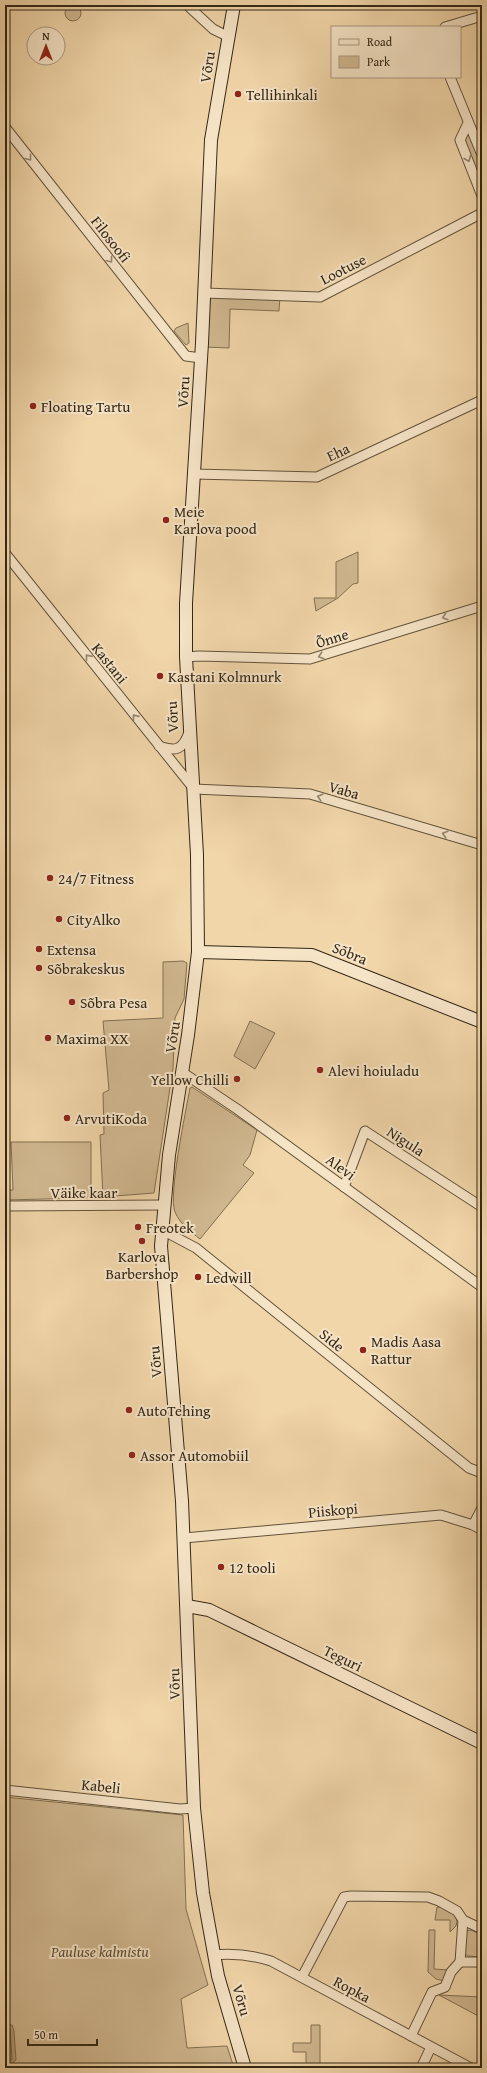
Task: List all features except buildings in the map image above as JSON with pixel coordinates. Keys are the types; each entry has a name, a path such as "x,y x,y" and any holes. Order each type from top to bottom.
{"main road":[{"name":"Võru","path":"234,5 227,36 211,140 201,358 186,603 186,657 189,730 194,789 198,952 169,1155 163,1205 161,1246 184,1538 194,1808 204,1902 218,1976 245,2068"},
{"name":"Sõbra","path":"198,952 312,955 482,1022"},
{"name":"Teguri","path":"187,1606 209,1610 482,1743"}],"street":[{"path":"187,5 213,29 227,36"},
{"path":"448,26 482,16"},
{"path":"450,78 482,155"},
{"path":"468,123 460,140 482,196"},
{"name":"Filosoofi","path":"5,127 186,356 201,358"},
{"name":"Lootuse","path":"204,293 320,297 482,213"},
{"name":"Eha","path":"194,474 316,477 482,400"},
{"name":"Kastani","path":"5,553 194,789"},
{"name":"Õnne","path":"186,657 199,656 310,659 482,606"},
{"path":"159,746 170,750 177,749 185,741 189,730"},
{"name":"Vaba","path":"194,789 310,794 482,845"},
{"name":"Alevi","path":"182,1072 237,1108 482,1287"},
{"name":"Nigula","path":"344,1187 364,1131 482,1206"},
{"name":"Väike kaar","path":"5,1206 163,1205"},
{"name":"Side","path":"162,1230 196,1248 469,1468 482,1473"},
{"path":"473,1525 482,1508"},
{"name":"Piiskopi","path":"184,1538 441,1515 473,1525 482,1530"},
{"name":"Kabeli","path":"5,1790 180,1809 194,1808"},
{"path":"302,1978 344,1897 428,1897 439,1901 457,1912 463,1920 482,1929"},
{"path":"411,2036 432,1992 445,1987 451,1972 460,1962 463,1920"},
{"name":"Ropka","path":"214,1955 232,1953 271,1961 471,2068"},
{"path":"460,1962 482,1962"},
{"path":"421,2068 432,2047"}],"green space":[{"path":"70,5 76,5 81,10 79,19 76,21 70,21 65,16 65,10"},
{"path":"468,123 482,153 482,196 460,140"},
{"path":"207,294 280,296 279,311 230,309 229,348 205,347"},
{"path":"188,323 189,343 186,345 174,331 176,328"},
{"path":"358,552 358,583 353,584 338,598 316,611 314,598 336,598 336,562"},
{"path":"183,961 187,963 184,999 175,1018 173,1068 154,1193 103,1197 100,1135 104,1134 103,1093 109,1090 103,1021 163,1018 163,962"},
{"path":"250,1021 275,1033 255,1069 234,1056"},
{"path":"192,1087 257,1130 250,1155 243,1165 254,1173 200,1239 180,1220 175,1212 173,1203 178,1152 190,1088"},
{"path":"11,1142 91,1142 91,1195 86,1198 5,1200 5,1190 13,1190"},
{"name":"Pauluse kalmistu","path":"5,1797 183,1815 186,1909 208,1985 181,1999 187,2048 227,2046 234,2068 5,2068"},
{"path":"437,1907 441,1907 454,1913 457,1921 456,1926 450,1932 450,1920 435,1920"},
{"path":"429,1930 435,1930 434,1969 449,1970 444,1981 436,1979 428,1972"},
{"path":"471,1930 482,1935 482,1957 468,1956 464,1953 465,1931"},
{"path":"439,1995 482,1997 482,2018"},
{"path":"311,2025 320,2025 320,2068 306,2068 306,2052 293,2052 293,2043 311,2043"}],"water":[{"path":"5,2024 12,2025 14,2031 16,2060 11,2064 5,2064"}],"place":[{"name":"Tellihinkali","path":"238,94"},
{"name":"Floating Tartu","path":"33,406"},
{"name":"Meie Karlova pood","path":"166,520"},
{"name":"Kastani Kolmnurk","path":"160,676"},
{"name":"24/7 Fitness","path":"50,878"},
{"name":"CityAlko","path":"59,919"},
{"name":"Extensa","path":"39,949"},
{"name":"Sõbrakeskus","path":"39,968"},
{"name":"Sõbra Pesa","path":"72,1002"},
{"name":"Maxima XX","path":"48,1038"},
{"name":"Alevi hoiuladu","path":"320,1070"},
{"name":"Yellow Chilli","path":"237,1079"},
{"name":"ArvutiKoda","path":"67,1118"},
{"name":"Freotek","path":"138,1227"},
{"name":"Karlova Barbershop","path":"142,1241"},
{"name":"Ledwill","path":"198,1277"},
{"name":"Madis Aasa Rattur","path":"363,1350"},
{"name":"AutoTehing","path":"129,1410"},
{"name":"Assor Automobiil","path":"132,1455"},
{"name":"12 tooli","path":"221,1567"}]}
